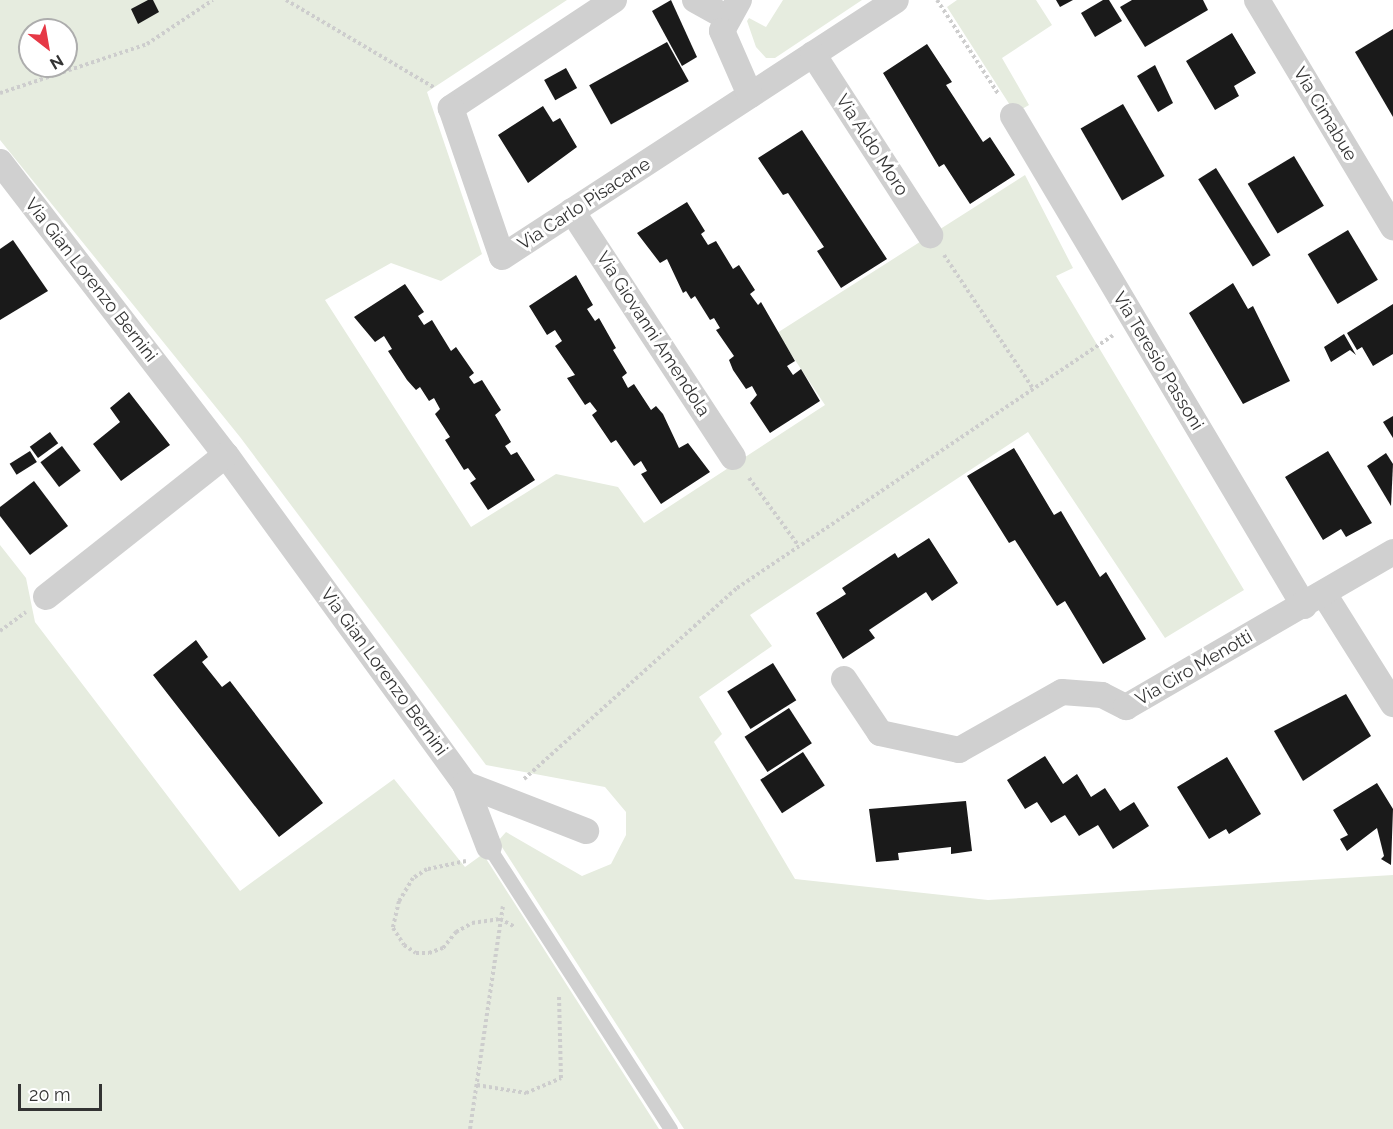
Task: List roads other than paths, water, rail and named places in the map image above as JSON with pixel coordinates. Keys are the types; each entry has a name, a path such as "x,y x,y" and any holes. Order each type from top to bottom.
{"street":[{"name":"Via Carlo Pisacane","path":"614,0 451,108 502,257 896,0"},
{"path":"695,0 733,9 722,30 750,95"},
{"name":"Via Cimabue","path":"1257,0 1393,227"},
{"name":"Via Aldo Moro","path":"813,54 930,235"},
{"name":"Via Teresio Passoni","path":"1013,116 1135,323 1314,600 1393,704"},
{"name":"Via Gian Lorenzo Bernini","path":"0,162 226,454 465,784 489,847"},
{"name":"Via Giovanni Amendola","path":"572,211 734,457"},
{"path":"46,597 226,454"},
{"name":"Via Ciro Menotti","path":"844,679 880,733 959,750 1062,692 1102,695 1126,707 1314,600 1393,552"},
{"path":"465,784 519,807 586,831"}],"lane":[{"path":"489,847 671,1129"}]}
